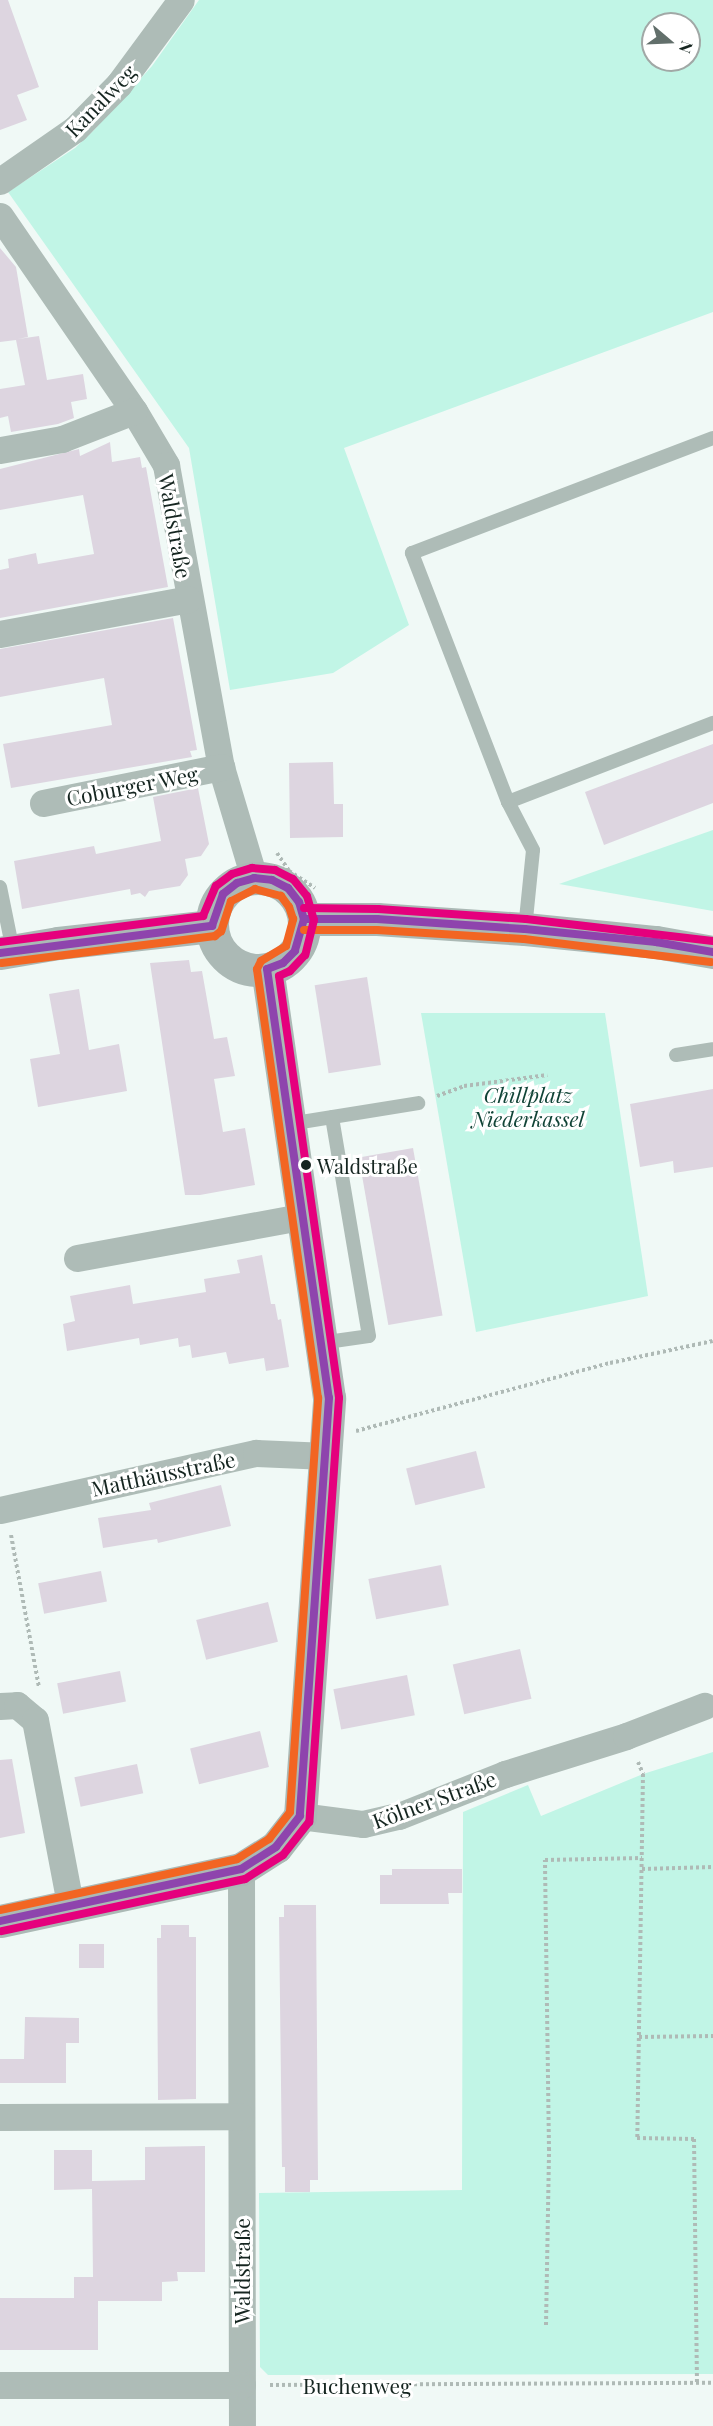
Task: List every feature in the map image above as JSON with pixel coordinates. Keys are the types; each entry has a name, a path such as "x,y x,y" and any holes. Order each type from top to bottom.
{"street":[{"name":"Kanalweg","path":"0,181 75,129 119,84 181,0"},
{"name":"Waldstraße","path":"0,216 134,411 166,465 188,599 221,766 254,878"},
{"path":"0,450 62,439 134,411"},
{"path":"0,634 188,599"},
{"name":"Coburger Weg","path":"43,803 221,766"},
{"path":"254,878 272,879 288,888 299,902 304,920 295,951 283,963 267,969 251,969 230,959 216,941 212,926 215,909 223,894 237,883 254,878"},
{"path":"304,920 377,920 525,929 656,942 713,952"},
{"path":"6,952 212,926"},
{"path":"0,1921 71,1908 241,1869 276,1847 300,1816 329,1398 300,1217 267,969"},
{"path":"77,1258 300,1217"},
{"name":"Matthäusstraße","path":"3,1509 256,1453 327,1447"},
{"path":"0,1706 17,1705 35,1720 71,1908"},
{"name":"Kölner Straße","path":"300,1816 363,1824 399,1816 505,1773 627,1736 704,1706"},
{"name":"Waldstraße","path":"241,1869 242,2426"},
{"path":"0,2117 240,2116"},
{"path":"0,2385 242,2385"}],"lane":[{"path":"525,929 533,850 508,802 412,553 713,438"},
{"path":"508,802 713,723"},
{"path":"0,887 6,952"},
{"path":"676,1055 713,1049"},
{"path":"287,1125 418,1103"},
{"path":"320,1343 369,1335 333,1117"}],"path":[{"path":"418,1103 464,1086 547,1075"},
{"path":"327,1447 610,1363 713,1341"},
{"path":"3,1509 40,1690 35,1720"},
{"path":"627,1736 643,1774 637,2138 694,2139 697,2383"},
{"path":"546,2325 549,2150 545,1860 642,1858"},
{"path":"642,1869 713,1867"},
{"path":"639,2037 713,2036"},
{"name":"Buchenweg","path":"242,2385 713,2383"}],"green space":[{"path":"199,0 713,0 713,312 344,448 409,625 333,673 230,690 189,448 8,192 75,148 152,66"},
{"path":"713,830 713,911 559,884"},
{"name":"Chillplatz Niederkassel","path":"421,1013 605,1013 648,1296 476,1332"},
{"path":"713,1752 713,2374 268,2375 260,2367 259,2193 462,2190 463,1812 528,1785 541,1816 643,1774"}],"building":[{"path":"0,0 8,0 39,87 17,95 27,120 0,130"},
{"path":"0,248 16,267 28,337 18,339 39,336 47,380 83,374 87,399 71,402 74,418 58,424 11,432 8,416 0,418 0,389 25,385 16,340 0,342"},
{"path":"110,442 112,462 140,457 142,468 146,467 168,587 0,618 0,570 9,568 8,559 36,553 38,564 94,554 83,495 0,510 0,469 79,449 80,456"},
{"path":"173,618 197,750 190,751 192,757 11,788 3,744 112,725 104,678 0,697 0,649"},
{"path":"713,744 713,803 604,845 585,792"},
{"path":"333,762 334,804 343,804 343,837 290,838 289,763"},
{"path":"198,788 209,844 201,856 185,859 188,875 180,886 149,891 145,897 140,893 131,895 130,889 22,909 14,861 94,846 96,854 161,841 153,797"},
{"path":"189,960 191,972 202,971 214,1039 227,1037 235,1076 214,1079 223,1132 245,1128 255,1185 200,1195 185,1195 150,963"},
{"path":"367,977 381,1065 329,1073 315,985"},
{"path":"79,989 89,1050 119,1044 127,1091 38,1107 30,1059 60,1054 49,994"},
{"path":"713,1089 713,1167 674,1173 673,1161 640,1167 630,1104"},
{"path":"413,1148 443,1315 388,1325 359,1158"},
{"path":"262,1255 271,1304 275,1304 278,1320 281,1319 289,1367 266,1371 264,1358 229,1364 226,1352 192,1358 190,1345 179,1347 178,1338 140,1345 139,1338 67,1351 63,1324 75,1321 70,1296 130,1285 133,1304 206,1292 204,1279 240,1273 237,1260"},
{"path":"476,1451 485,1488 415,1505 406,1468"},
{"path":"221,1485 231,1526 158,1543 157,1539 103,1548 98,1518 151,1510 149,1503"},
{"path":"441,1565 449,1605 376,1619 368,1579"},
{"path":"101,1571 107,1601 44,1614 38,1583"},
{"path":"268,1602 278,1642 206,1660 196,1620"},
{"path":"520,1649 531,1699 464,1714 453,1665"},
{"path":"120,1671 126,1701 63,1714 57,1683"},
{"path":"407,1675 415,1715 341,1730 333,1689"},
{"path":"260,1731 269,1767 199,1784 190,1748"},
{"path":"12,1759 25,1833 0,1838 0,1760"},
{"path":"137,1764 143,1793 81,1807 74,1777"},
{"path":"392,1869 462,1869 462,1893 448,1893 449,1904 380,1904 380,1875 392,1875"},
{"path":"284,1905 316,1905 318,2180 310,2180 310,2192 285,2192 285,2167 282,2167 279,1917 284,1917"},
{"path":"161,1925 189,1925 189,1937 196,1937 196,2099 158,2100 157,1938 161,1938"},
{"path":"79,1944 104,1944 104,1968 79,1968"},
{"path":"25,2017 79,2018 79,2043 66,2043 66,2083 0,2083 0,2059 24,2059"},
{"path":"205,2146 205,2272 177,2272 178,2281 162,2282 162,2301 98,2301 98,2350 0,2350 0,2298 74,2298 74,2277 93,2277 92,2189 54,2190 54,2150 92,2150 92,2181 145,2180 145,2147"}],"transit line":[{"path":"0,942 203,916 216,886 232,874 252,868 275,870 293,879 307,896 314,920 305,955 290,971 279,976 339,1398 309,1822 283,1855 245,1879 2,1931"},
{"path":"0,953 212,926 223,894 237,883 254,878 272,880 288,888 299,902 304,919 295,951 283,963 267,969 329,1398 300,1816 276,1847 241,1869 0,1921"},
{"path":"0,1910 237,1859 269,1839 290,1812 318,1398 257,969 261,961 286,946 293,919 289,907 281,896 255,889 231,901 221,931 215,936 2,963"},
{"path":"304,908 378,909 526,919 713,941"},
{"path":"304,919 377,919 525,929 656,942 713,952"},
{"path":"304,930 377,930 524,939 711,962"}],"place":[{"name":"Waldstraße","path":"306,1165"}]}
